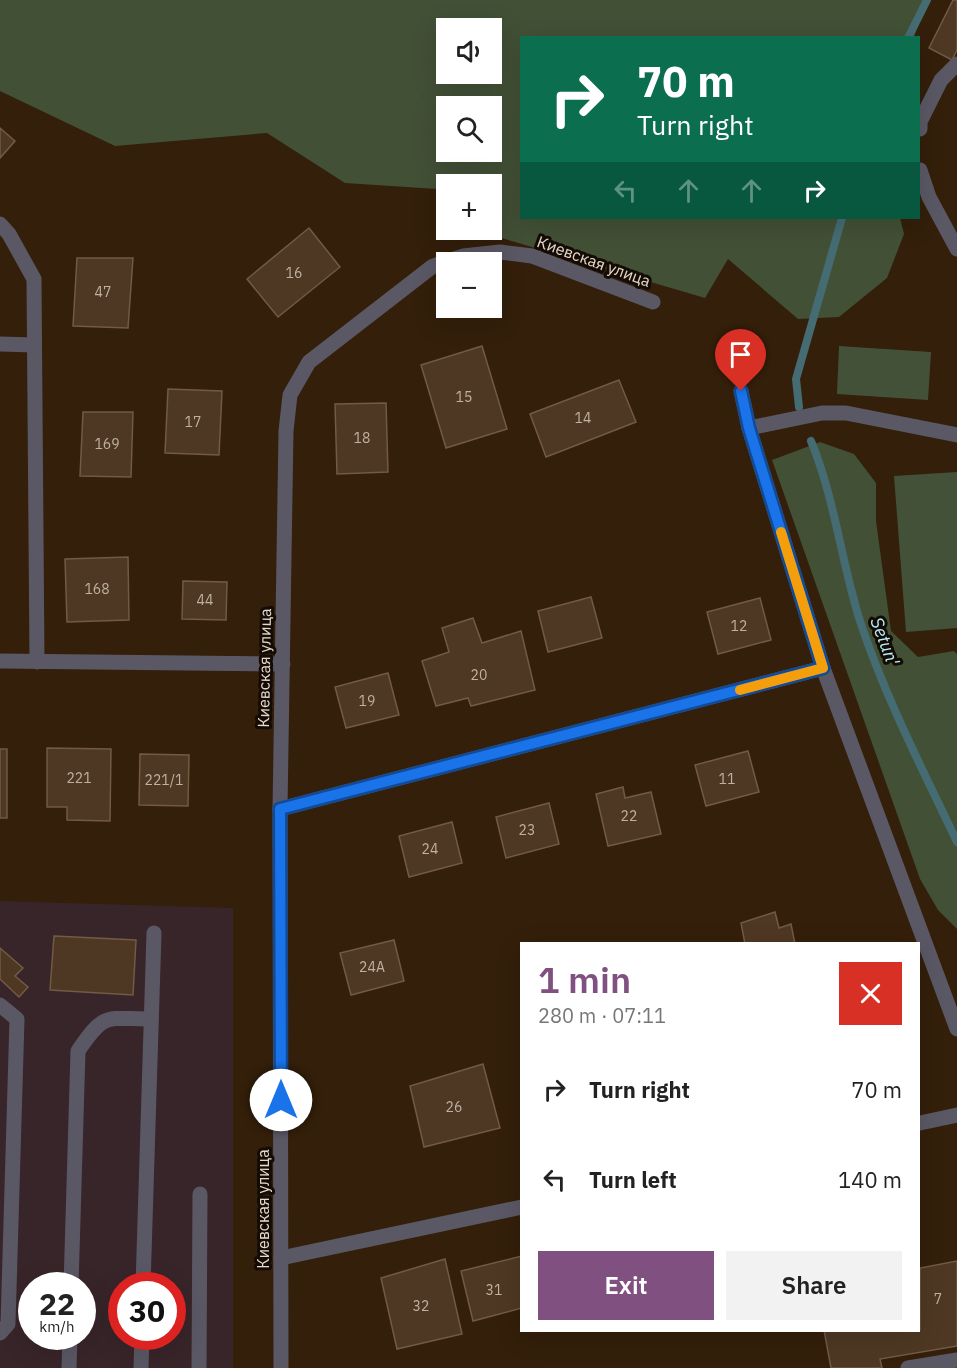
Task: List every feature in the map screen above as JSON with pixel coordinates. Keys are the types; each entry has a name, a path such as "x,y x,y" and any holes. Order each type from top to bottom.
{"street":[{"path":"920,129 920,122 941,80 957,64"},
{"path":"920,170 929,197 957,249"},
{"path":"0,224 9,234 34,279 37,662"},
{"name":"Киевская улица","path":"281,1368 280,809 286,431 290,395 309,362 433,266 463,256 500,252 532,256 653,302"},
{"path":"0,344 34,345"},
{"path":"741,391 749,428 823,668 957,1029"},
{"path":"749,428 822,413 846,413 957,435"},
{"path":"0,661 283,664"},
{"path":"280,809 823,668"},
{"path":"143,1272 154,933"},
{"path":"0,1005 17,1019 8,1324 0,1333"},
{"path":"71,1272 78,1051 95,1026 105,1019 151,1019"},
{"path":"920,1123 957,1114"},
{"path":"199,1368 200,1194"},
{"path":"281,1258 520,1207"},
{"path":"69,1368 70,1350"},
{"path":"141,1368 142,1350"},
{"path":"908,1368 957,1360"}],"shaded area":[{"path":"0,901 233,908 233,1368 0,1368"}],"green space":[{"path":"0,0 927,0 914,36 520,36 520,219 900,219 904,234 887,278 839,317 798,319 728,259 705,298 502,238 502,174 436,174 436,189 345,183 267,133 115,146 0,91"},
{"path":"839,346 931,352 928,400 837,394"},
{"path":"820,442 854,454 876,483 876,521 891,631 918,657 954,651 957,654 957,929 938,910 920,879 772,460"},
{"path":"957,472 957,628 906,632 894,476"}],"building":[{"path":"953,0 957,0 957,50 952,60 929,48"},
{"path":"0,128 15,141 0,158"},
{"path":"309,228 340,267 278,317 247,279"},
{"path":"77,258 133,258 128,328 73,326"},
{"path":"482,346 507,429 446,448 421,365"},
{"path":"619,380 636,422 546,457 530,414"},
{"path":"168,389 222,391 219,455 165,453"},
{"path":"386,403 388,472 337,474 335,404"},
{"path":"83,412 133,412 131,477 80,476"},
{"path":"128,557 129,620 67,622 65,559"},
{"path":"183,581 227,582 226,620 182,619"},
{"path":"591,597 602,638 548,652 538,611"},
{"path":"760,598 771,640 718,654 707,612"},
{"path":"473,618 482,643 521,631 535,690 471,706 468,698 436,706 422,661 449,652 442,628"},
{"path":"388,673 399,715 346,728 335,687"},
{"path":"47,748 111,749 110,821 67,820 67,807 47,807"},
{"path":"0,749 7,749 7,818 0,818"},
{"path":"748,751 759,792 706,806 695,765"},
{"path":"140,754 189,755 188,806 139,805"},
{"path":"623,787 625,798 651,792 661,834 608,846 596,794"},
{"path":"549,803 559,844 506,858 496,817"},
{"path":"452,822 462,863 409,877 399,836"},
{"path":"775,912 779,928 791,924 795,942 745,942 741,923"},
{"path":"54,936 136,940 133,995 50,990"},
{"path":"394,940 404,981 351,995 340,953"},
{"path":"0,948 23,968 15,976 28,987 19,997 0,979"},
{"path":"483,1064 500,1128 424,1147 410,1086"},
{"path":"520,1256 520,1309 473,1321 461,1271"},
{"path":"445,1259 462,1334 397,1349 381,1278"},
{"path":"957,1261 957,1346 880,1359 882,1368 831,1368 824,1332 920,1332 920,1268"}],"waterway":[{"name":"Setun'","path":"909,36 927,0"},
{"name":"Setun'","path":"799,407 796,379 842,219"},
{"name":"Setun'","path":"811,441 826,485 853,598 870,649 905,733 957,842"}],"slow traffic":[{"path":"740,690 823,668 781,532"}],"route":[{"path":"281,1100 280,809 823,668 749,428 741,391"}]}
